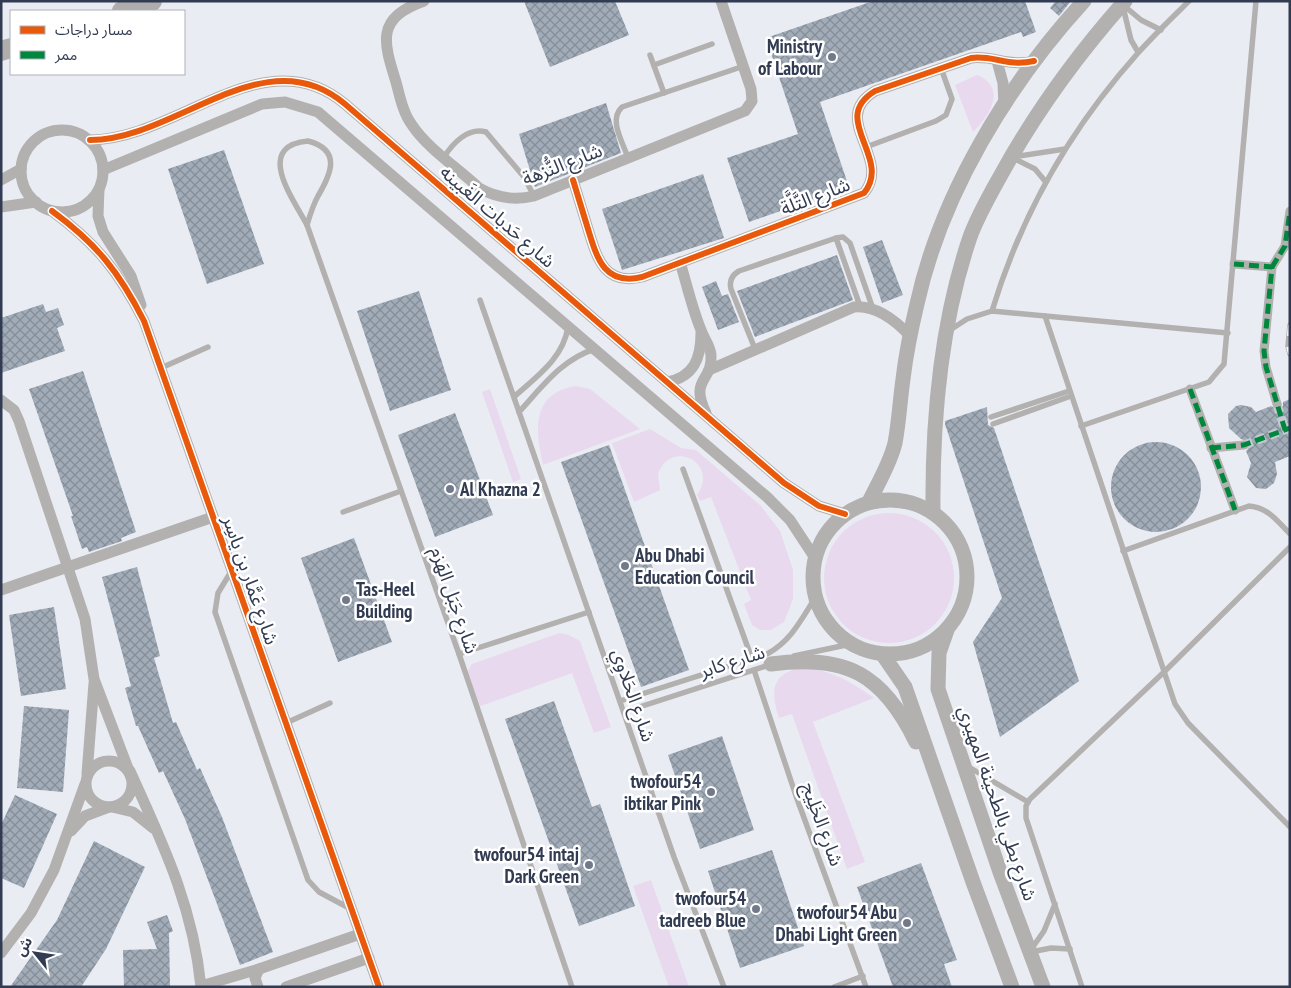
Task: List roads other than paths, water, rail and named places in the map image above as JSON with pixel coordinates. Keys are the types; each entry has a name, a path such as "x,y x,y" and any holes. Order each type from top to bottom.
{"highway":[{"path":"125,10 152,1"}],"street":[{"name":"شارع النُّزهة","path":"424,1 408,7 395,16 387,30 385,46 406,116 418,133 489,194 512,199 534,196 745,111 752,101 753,95 721,1"},
{"path":"869,502 889,460 894,443 910,336 931,254 948,210 967,170 1004,106 1034,61 1084,1"},
{"path":"933,512 932,438 946,332 960,270 971,235 1011,157 1036,114 1066,71 1124,3"},
{"name":"شارع التَّلَّة","path":"573,180 598,260 609,273 625,279 634,279 858,196 868,188 873,175 872,162 857,121 857,114 863,100 875,90 978,57 1015,64 1034,61"},
{"path":"997,61 1003,83 1004,106"},
{"name":"شارع حَدبات الغَبينه","path":"90,140 128,135 258,83 285,79 318,86 335,95 667,382 807,499 845,514"},
{"name":"شارع حَدبات الغَبينه","path":"103,170 262,104 285,102 307,107 327,118 781,509 800,532 815,558"},
{"path":"65,130 74,131 90,140 100,154 103,170 99,188 94,197 80,208 61,212 52,211 36,202 24,187 21,169 26,151 32,143 47,132 65,130"},
{"path":"1,180 21,169"},
{"name":"شارع عَمَّار بن ياسِر","path":"99,188 98,207 100,224 106,239 134,284 144,321 379,987"},
{"path":"1,208 36,202"},
{"name":"شارع عَمَّار بن ياسِر","path":"52,211 78,230 101,253 124,285 144,321"},
{"path":"1277,404 1266,367 1264,351 1272,267 1285,246 1290,211"},
{"path":"680,262 701,331 711,353 709,370 700,384 699,394 708,416"},
{"path":"1234,264 1272,267"},
{"path":"709,370 843,310 860,306 873,309 897,323 910,336"},
{"path":"667,382 680,378 696,364 701,351 701,331"},
{"path":"1190,389 1235,510"},
{"path":"1,400 14,410 19,421 85,619 94,679 129,771 178,881 186,908 201,986 259,969 360,934"},
{"path":"1211,448 1244,445"},
{"path":"896,500 909,502 933,512 955,536 967,568 965,594 955,618 947,629 929,644 918,650 883,655 851,644 835,633 826,622 815,598 812,571 815,558 826,533 845,514 869,502 896,500"},
{"path":"1,590 213,517"},
{"name":"شارع بطي بالطحينة المهيري","path":"947,629 939,653 938,689 1029,953 1043,987"},
{"path":"883,655 905,687 1012,987"},
{"path":"771,664 820,661 844,667 867,678 886,694 903,715 937,778"},
{"path":"94,679 86,780 90,798 95,803 132,812 147,821 160,837"},
{"path":"1,953 31,913 54,870 90,770 103,761 118,762 129,771 133,787 126,800 85,816 73,828 64,843"},
{"path":"286,987 369,958"},
{"path":"258,987 255,978 259,969"}],"lane":[{"path":"992,311 1005,268 1045,181 1065,149 1138,52 1188,1"},
{"path":"1081,426 1209,382 1220,371 1226,357 1256,1"},
{"path":"1124,3 1141,20 1161,30"},
{"path":"1124,3 1131,40 1138,52"},
{"path":"654,65 712,44"},
{"path":"650,56 664,93"},
{"path":"628,158 616,126 617,113 626,105 744,66"},
{"path":"866,147 936,121 946,115 952,99 940,68"},
{"path":"444,157 461,138 476,131 486,132 524,178 534,196"},
{"name":"شارع جَبَل الهَزم","path":"307,225 313,206 328,181 331,164 323,148 308,141 291,145 284,151 279,168 281,177 307,225 458,654 572,987"},
{"path":"1011,157 1065,149"},
{"path":"1011,157 1035,169 1045,181"},
{"path":"755,349 731,289 730,282 733,276 739,271 836,238 843,237 848,240 873,309"},
{"path":"836,238 860,306"},
{"name":"شارع الحَلاوِي","path":"480,300 674,857 724,987"},
{"path":"946,332 967,318 992,311 1228,333"},
{"path":"1045,316 1170,694 1188,723 1290,827"},
{"path":"514,397 556,357 564,342 568,325"},
{"path":"161,368 208,347"},
{"path":"519,412 562,366 578,356 595,349"},
{"path":"991,418 1070,394"},
{"path":"993,424 1070,394"},
{"path":"683,469 752,659"},
{"path":"343,512 401,491"},
{"path":"1123,551 1249,506 1263,509 1290,534"},
{"path":"1082,987 1026,818 1028,802 1164,672 1290,547"},
{"path":"232,570 218,593 215,612 308,880 319,892 351,909"},
{"name":"شارع كابر","path":"620,701 767,654 786,641 793,633 815,598"},
{"path":"458,654 589,612"},
{"name":"شارع كابر","path":"624,712 810,652 851,644"},
{"name":"شارع الخَلِيج","path":"754,670 796,796 866,987"},
{"path":"286,723 330,704"},
{"path":"963,764 1028,802"},
{"path":"1029,953 1044,931 1055,904"},
{"path":"1029,953 1051,948 1070,949"},
{"path":"834,987 863,976"}],"tunnel":[{"path":"1277,404 1285,430"},
{"path":"1244,445 1290,428"}],"railway":[{"path":"1290,325 1288,346 1290,354"}],"place":[{"name":"Ministry of Labour","path":"832,57"},
{"name":"Al Khazna 2","path":"450,489"},
{"name":"Abu Dhabi Education Council","path":"625,566"},
{"name":"Tas-Heel Building","path":"346,600"},
{"name":"twofour54 ibtikar Pink","path":"711,792"},
{"name":"twofour54 intaj Dark Green","path":"589,865"},
{"name":"twofour54 tadreeb Blue","path":"756,909"},
{"name":"twofour54 Abu Dhabi Light Green","path":"907,923"}]}
